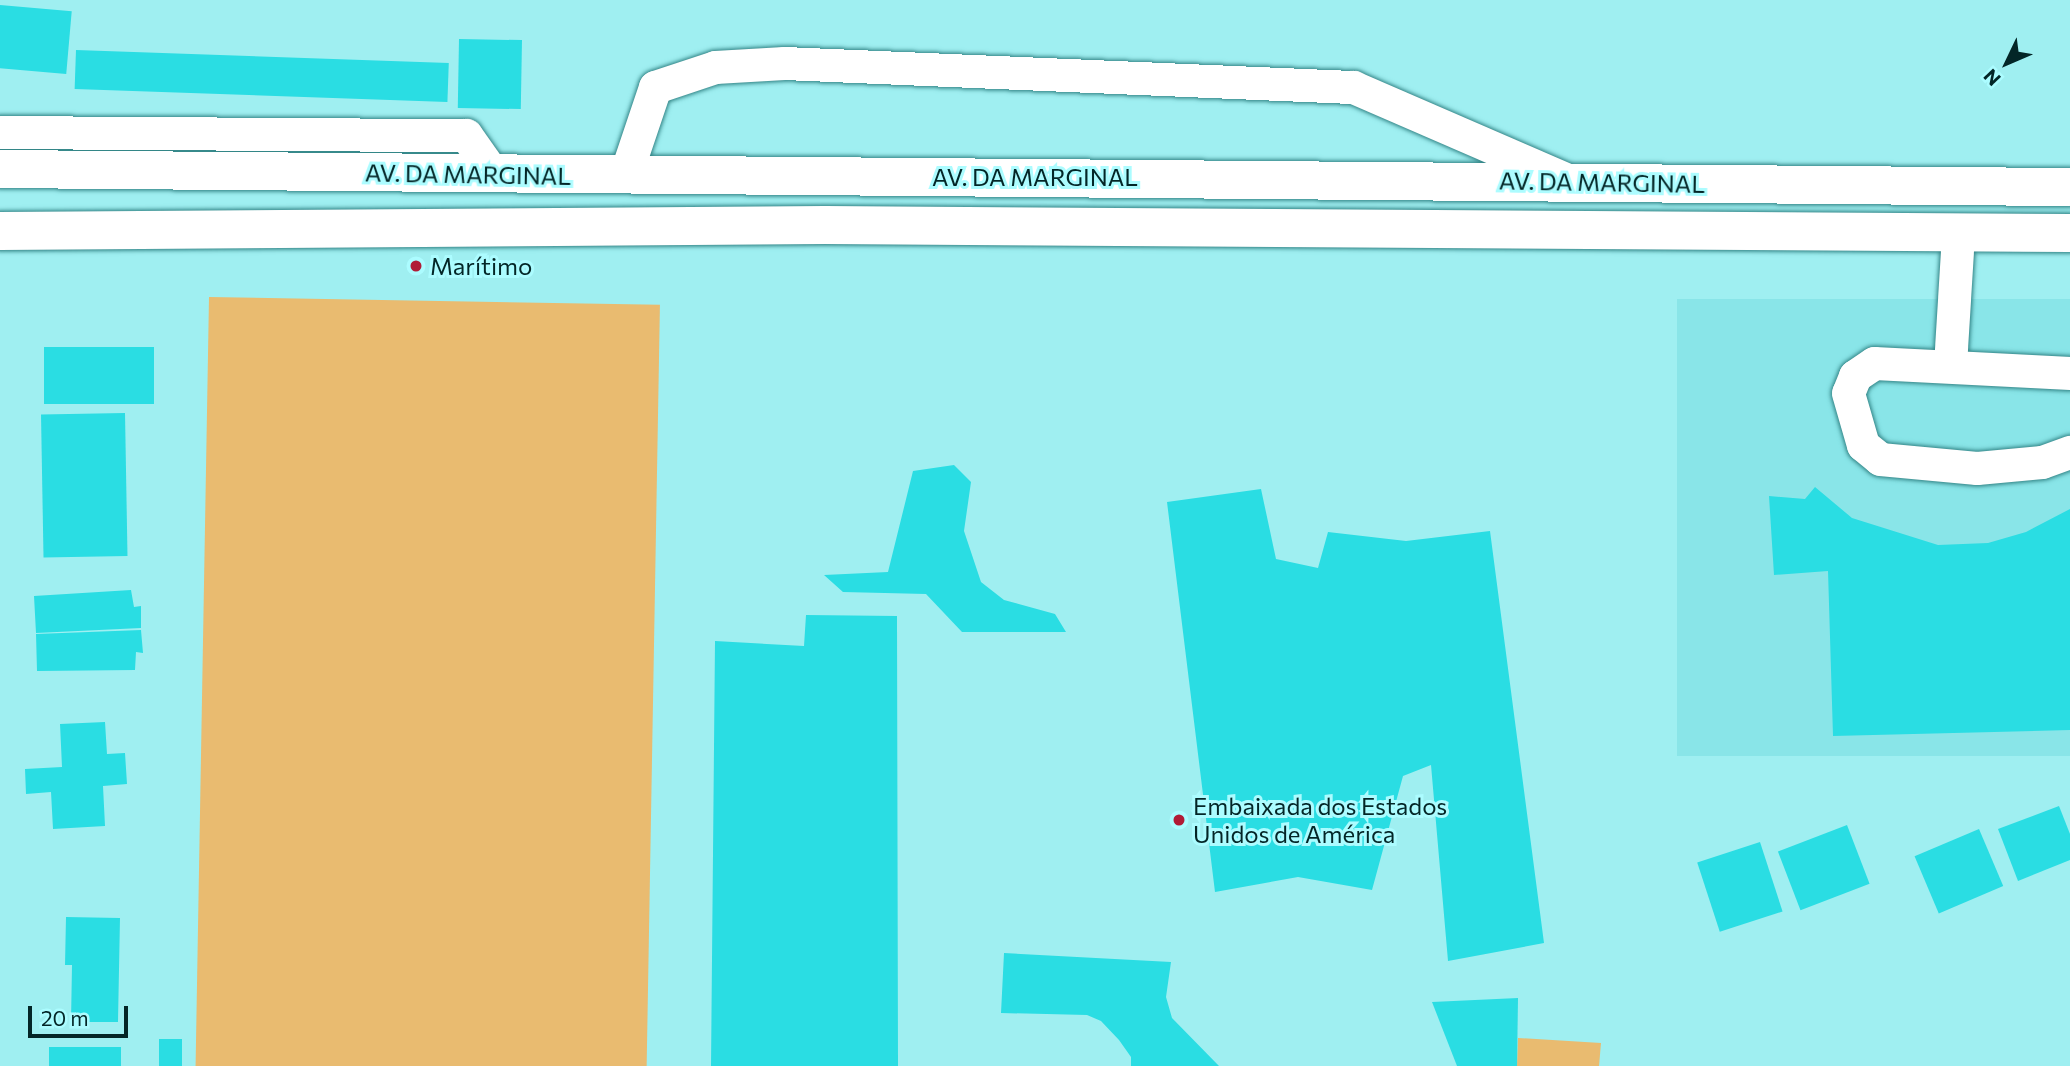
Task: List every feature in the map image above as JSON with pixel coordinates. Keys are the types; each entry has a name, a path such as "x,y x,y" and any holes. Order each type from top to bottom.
{"main road":[{"name":"AV. DA MARGINAL","path":"0,169 2070,187"},
{"name":"AV. DA MARGINAL","path":"0,231 825,225 2070,233"}],"lane":[{"path":"625,176 655,87 715,67 784,63 1353,88 1570,181"},
{"path":"0,132 466,135 492,172"},
{"path":"1950,365 1958,233"},
{"path":"2070,373 1874,363 1855,376 1848,393 1863,445 1880,459 1977,468 2042,462 2070,452"}],"shaded area":[{"path":"209,297 660,305 647,1066 196,1066"},
{"path":"1677,299 2070,299 2070,756 1677,756"},
{"path":"1518,1038 1601,1043 1599,1066 1517,1066"}],"building":[{"path":"0,5 72,11 66,74 0,68"},
{"path":"459,39 522,40 521,109 458,108"},
{"path":"76,50 449,63 447,102 75,89"},
{"path":"44,347 154,347 154,404 44,404"},
{"path":"125,413 127,556 44,557 41,414"},
{"path":"954,465 971,482 964,531 981,582 1004,600 1055,614 1066,632 962,632 926,594 843,592 824,575 888,572 913,471"},
{"path":"1815,487 1852,518 1938,545 1988,543 2026,532 2070,509 2070,730 1833,736 1828,571 1774,575 1769,496 1805,499"},
{"path":"1261,489 1276,559 1318,568 1328,532 1406,541 1490,531 1544,943 1448,961 1431,765 1403,776 1372,890 1298,877 1215,892 1167,502"},
{"path":"131,590 134,607 141,606 141,628 36,633 34,596"},
{"path":"806,615 897,616 898,1066 711,1066 715,641 804,646"},
{"path":"141,630 143,653 136,652 135,670 37,671 36,634"},
{"path":"105,722 107,754 125,753 127,784 103,786 105,826 53,829 51,792 26,794 25,769 62,767 60,724"},
{"path":"2059,806 2070,834 2070,860 2018,881 1998,829"},
{"path":"1847,825 1870,884 1800,910 1778,852"},
{"path":"1979,829 2003,886 1939,913 1915,856"},
{"path":"1760,842 1783,911 1720,932 1697,862"},
{"path":"66,917 120,918 118,1022 71,1022 72,965 65,965"},
{"path":"1004,953 1171,962 1166,997 1172,1018 1219,1066 1131,1066 1131,1057 1119,1040 1101,1021 1087,1015 1001,1013"},
{"path":"1518,998 1517,1066 1457,1066 1432,1002"},
{"path":"159,1039 182,1039 182,1066 159,1066"},
{"path":"49,1047 121,1047 121,1066 49,1066"}],"place":[{"name":"Marítimo","path":"416,266"},
{"name":"Embaixada dos Estados Unidos de América","path":"1179,820"}]}
